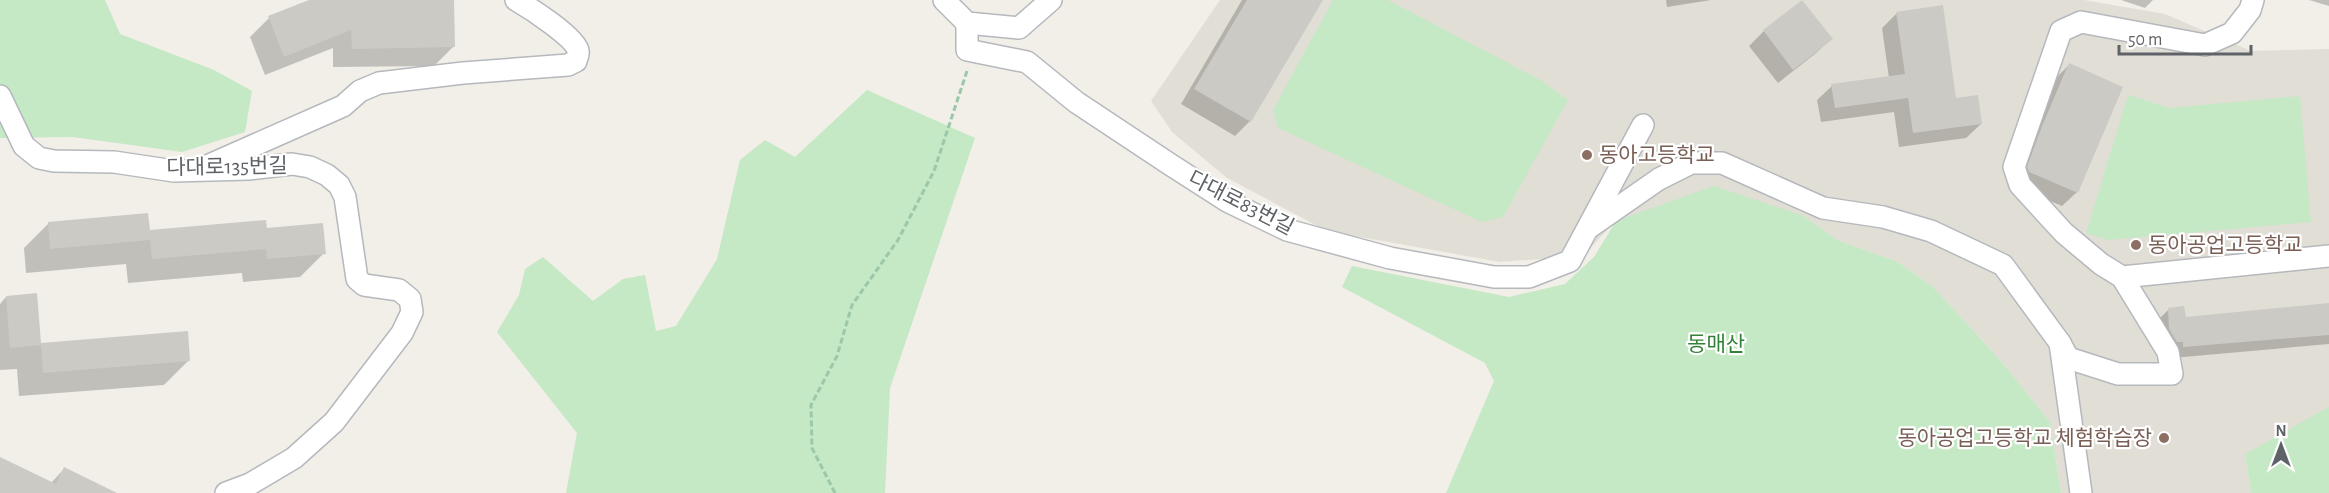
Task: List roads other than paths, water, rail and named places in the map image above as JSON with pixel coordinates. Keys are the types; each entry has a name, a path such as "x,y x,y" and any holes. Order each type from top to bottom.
{"street":[{"path":"201,169 343,106 360,91 380,83 463,73 568,65 576,60 578,51 574,43 534,11 516,0"},
{"path":"944,0 967,23 1019,28 1051,0"},
{"path":"1587,230 1659,179 1691,163 1722,163 1823,208 1883,217 1931,231 2003,265 2060,343 2068,358 2118,374 2172,374 2168,352 2122,277 2101,264 2064,233 2020,185 2014,167 2061,31 2081,22 2205,45 2232,33 2251,5"},
{"name":"다대로83번길","path":"967,23 968,50 1027,62 1076,102 1171,165 1227,201 1287,230 1390,258 1494,277 1529,277 1570,261 1643,125"},
{"name":"다대로135번길","path":"0,96 24,146 39,158 54,161 114,162 174,171 248,169 292,164 310,167 327,175 339,185 345,197 357,279 364,285 399,290 410,299 412,312 402,333 334,422 294,458 250,484 226,493"},
{"path":"2122,277 2329,256"},
{"path":"2060,343 2081,493"}],"place":[{"name":"동아고등학교","path":"1587,155"},
{"name":"동아공업고등학교","path":"2136,245"},
{"name":"동아공업고등학교 체험학습장","path":"2164,438"}],"park label":[{"name":"동매산","path":"1716,344"}]}
